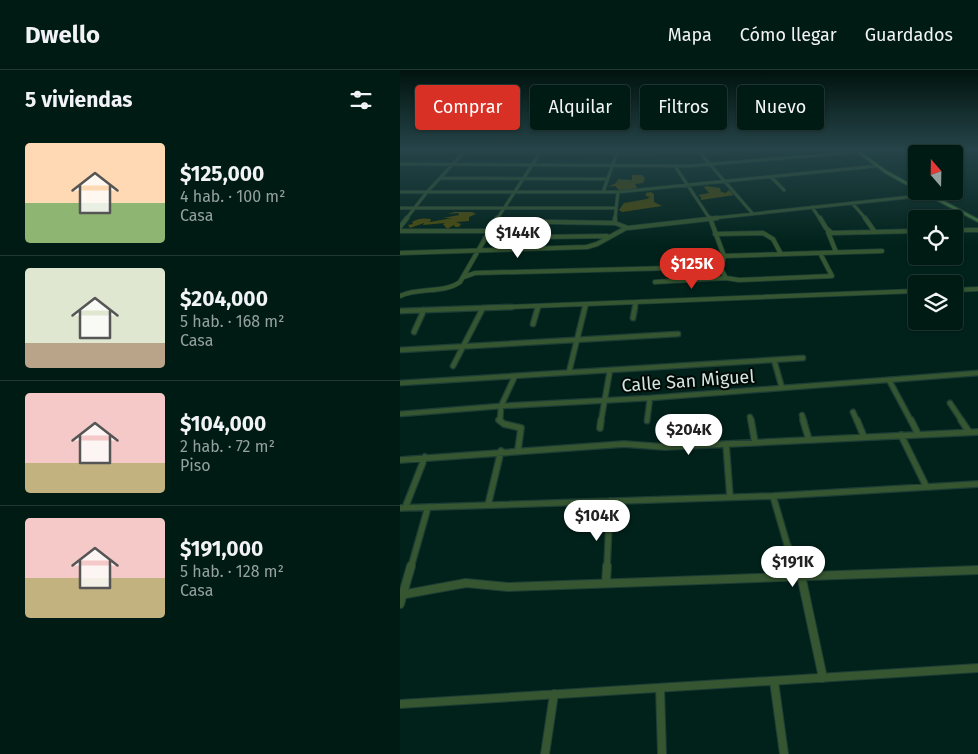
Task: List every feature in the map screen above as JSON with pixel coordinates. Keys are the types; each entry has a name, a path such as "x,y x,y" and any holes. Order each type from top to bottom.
{"main road":[{"path":"938,200 978,221"}],"street":[{"path":"400,229 436,182"},
{"path":"400,296 420,289 453,286 464,277 476,252 521,182"},
{"path":"604,192 607,182"},
{"path":"685,182 710,218 724,256 721,267 726,278"},
{"path":"400,192 618,192 725,182 753,214"},
{"path":"775,182 784,190"},
{"path":"615,223 618,192"},
{"path":"400,253 587,247 595,246 608,236 628,228 908,197"},
{"path":"852,203 875,232"},
{"path":"400,208 615,208"},
{"path":"812,208 816,211 828,232 836,252"},
{"path":"496,221 615,223 628,228"},
{"path":"400,229 490,231"},
{"path":"963,230 978,230"},
{"path":"828,232 908,231"},
{"path":"716,234 762,233 773,240 781,254"},
{"path":"485,238 608,236"},
{"path":"724,256 882,251"},
{"path":"655,282 726,278 739,280 832,276 820,253"},
{"path":"464,277 475,274 721,267"},
{"path":"469,269 475,274"},
{"path":"963,290 978,289"},
{"path":"400,311 908,292"},
{"path":"634,318 636,302"},
{"path":"569,372 586,304"},
{"path":"533,324 538,306"},
{"path":"453,366 483,308"},
{"path":"414,332 424,310"},
{"path":"400,350 678,334"},
{"path":"400,383 804,358"},
{"path":"774,360 782,388"},
{"path":"600,428 610,370"},
{"name":"Calle San Miguel","path":"400,414 501,406 650,398 978,373"},
{"path":"515,376 501,406 500,421 504,425 517,425 521,428 518,450"},
{"path":"889,380 918,434"},
{"path":"648,421 650,398"},
{"path":"950,403 969,432"},
{"path":"853,412 864,437"},
{"path":"802,415 809,440"},
{"path":"750,417 755,443"},
{"path":"400,460 501,451 624,444 665,447 978,432"},
{"path":"901,435 926,486"},
{"path":"726,444 730,497"},
{"path":"488,505 501,451"},
{"path":"425,457 403,508 773,496 978,484"},
{"path":"773,496 787,544 801,575 823,678"},
{"path":"606,583 610,501"},
{"path":"400,604 401,595 428,507"},
{"path":"401,595 466,583 508,587 978,570"},
{"path":"400,704 978,668"},
{"path":"774,681 784,754"},
{"path":"660,688 662,754"},
{"path":"545,754 554,694"}],"shaded area":[{"path":"643,182 635,184 637,188 620,191 615,186 608,187 616,183"},
{"path":"704,187 720,188 721,192 726,193 729,190 734,195 701,200 701,197 698,195 709,193"},
{"path":"651,192 654,194 654,202 662,206 622,212 619,210 624,203 647,199 650,197 646,196 646,193"},
{"path":"454,212 472,212 476,214 469,217 469,221 456,222 461,224 459,227 454,225 447,229 443,224 445,223 423,225 424,223 410,228 408,225 423,218 431,219 430,222 459,215 458,213 448,214"}]}
